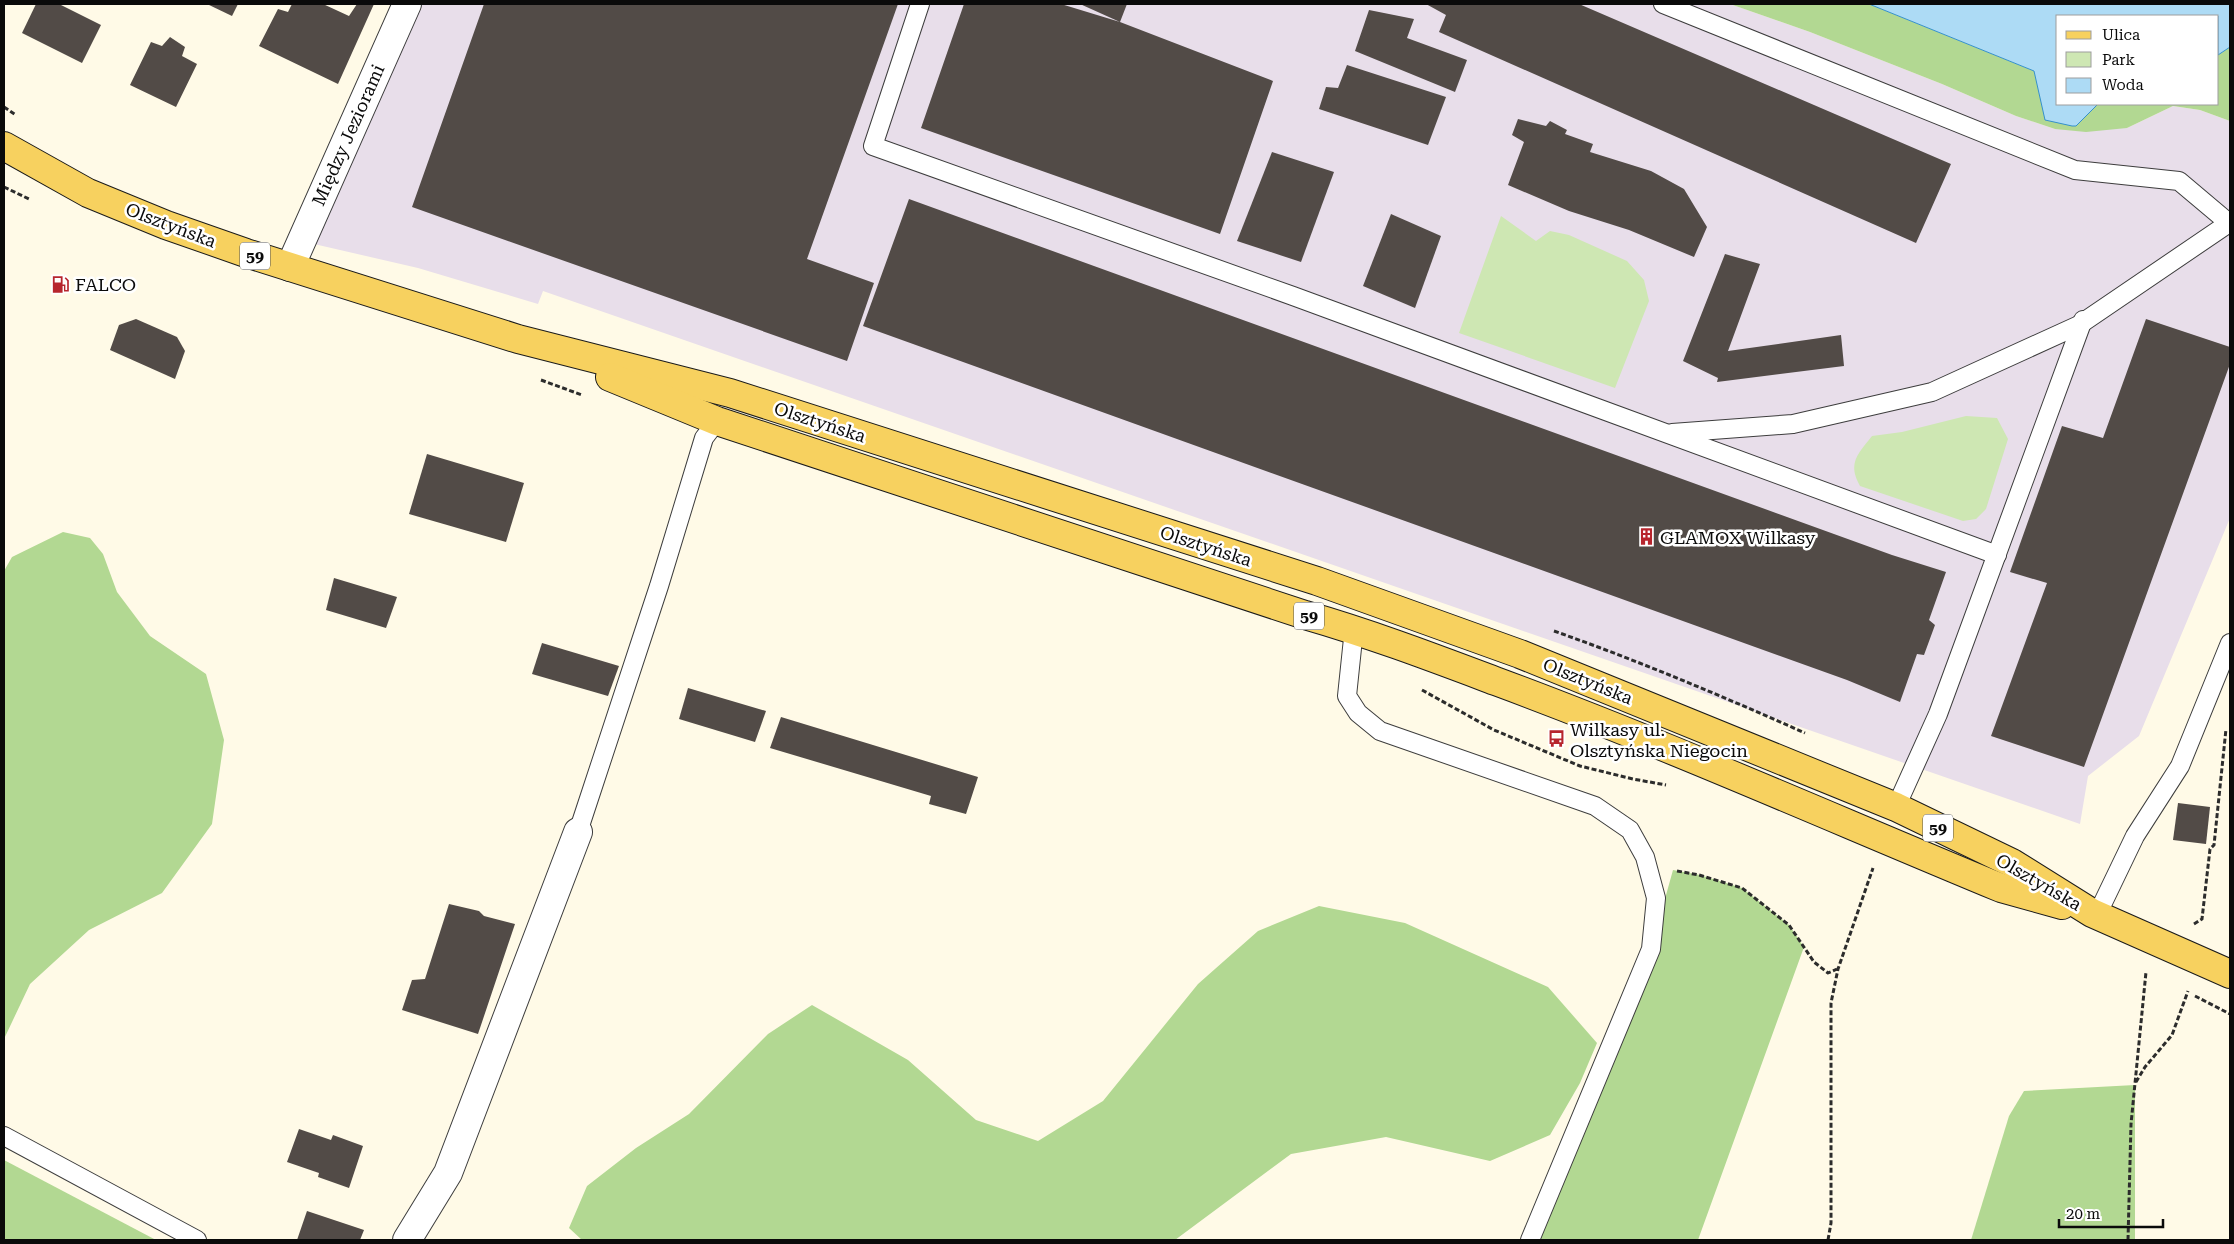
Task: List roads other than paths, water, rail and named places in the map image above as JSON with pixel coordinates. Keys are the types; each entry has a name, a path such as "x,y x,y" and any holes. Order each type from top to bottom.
{"main road":[{"name":"Olsztyńska","path":"4,146 88,193 166,225 290,267 518,339 718,389 1364,598 1538,661 1896,808 2012,863 2095,914"},
{"name":"Olsztyńska","path":"518,339 718,421 1305,615 1354,629 1596,718 2001,888 2095,914"},
{"path":"1354,629 1364,598"},
{"path":"1884,839 1896,808"},
{"name":"59","path":"2095,914 2230,974"}],"street":[{"name":"Między Jeziorami","path":"290,267 407,4"},
{"path":"407,1240 448,1173 578,832"}],"lane":[{"path":"920,4 873,146 1302,300 1997,555"},
{"path":"1662,4 2074,170 2179,181 2228,223 2081,322 1932,392 1793,424 1666,434"},
{"path":"1896,808 1938,714 2081,322"},
{"path":"578,832 659,586 704,438 718,421"},
{"path":"1354,629 1347,696 1358,713 1380,731 1596,806 1630,830 1645,857 1656,898 1651,949 1530,1240"},
{"path":"2095,914 2143,821 2180,766 2230,643"},
{"path":"4,1136 197,1240"}],"water":[{"path":"1869,4 2230,4 2230,47 2219,54 2219,15 2056,15 2056,105 2097,105 2076,126 2045,120 2034,71"}],"place":[{"name":"FALCO","path":"61,284"},
{"name":"GLAMOX Wilkasy","path":"1646,537"},
{"name":"Wilkasy ul. Olsztyńska Niegocin","path":"1556,739"}]}
